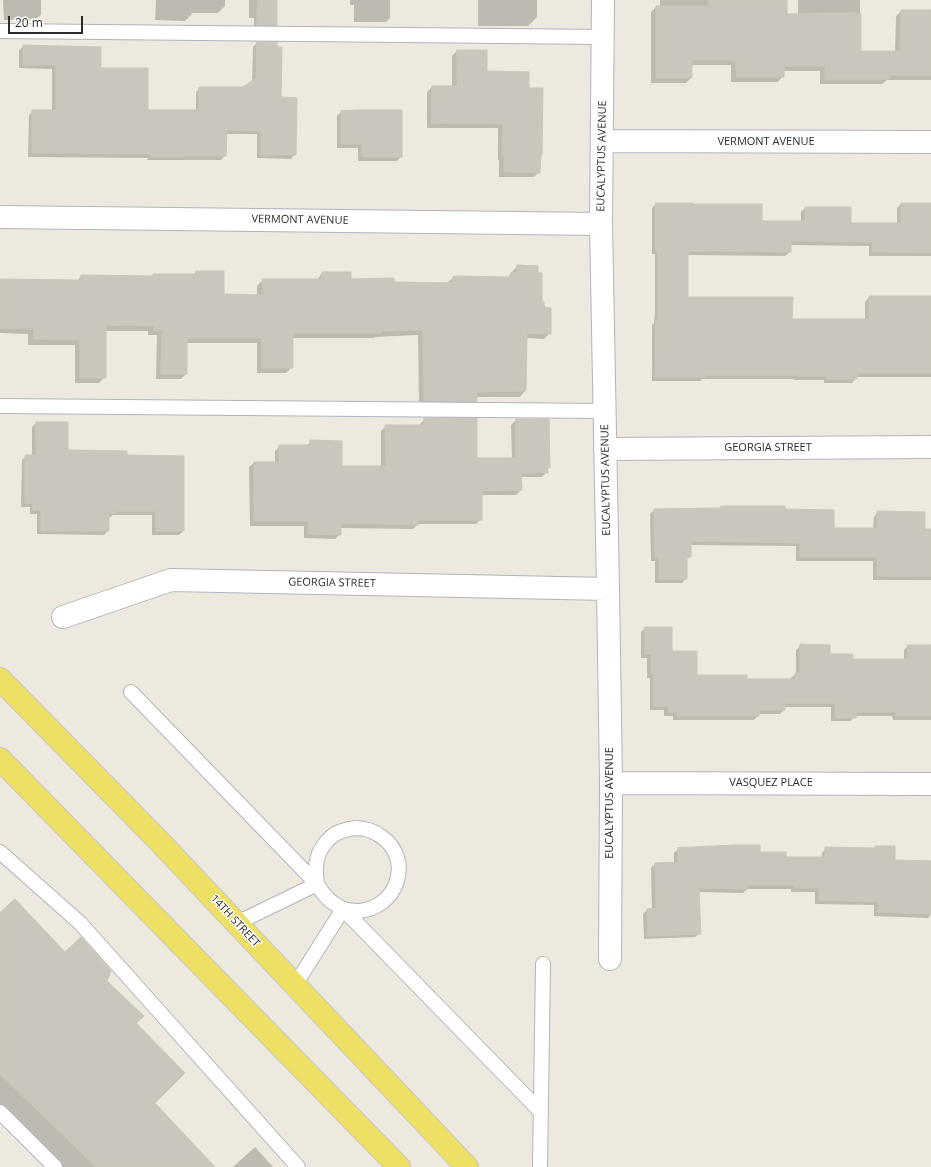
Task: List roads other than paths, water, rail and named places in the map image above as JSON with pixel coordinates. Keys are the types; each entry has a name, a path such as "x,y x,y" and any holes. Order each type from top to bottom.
{"main road":[{"name":"14TH STREET","path":"0,679 158,840 467,1167"},
{"path":"0,759 399,1167"}],"street":[{"name":"EUCALYPTUS AVENUE","path":"603,0 601,224 611,783 610,959"},
{"name":"VERMONT AVENUE","path":"602,141 931,142"},
{"name":"VERMONT AVENUE","path":"0,217 601,224"},
{"name":"GEORGIA STREET","path":"605,449 931,447"},
{"name":"GEORGIA STREET","path":"63,617 171,580 608,589"},
{"name":"VASQUEZ PLACE","path":"611,783 931,784"}],"lane":[{"path":"0,31 603,37"},
{"path":"0,406 605,411"},
{"path":"131,692 318,884"},
{"path":"343,909 356,911 370,909 383,903 392,892 398,879 399,865 395,852 386,840 375,832 361,828 348,829 335,834 324,844 317,856 315,870 318,884 323,895 332,903 343,909 541,1112"},
{"path":"3,860 80,923 298,1167"},
{"path":"237,923 318,884"},
{"path":"295,985 343,909"},
{"path":"540,1167 543,964"},
{"path":"0,1112 55,1167"}]}
